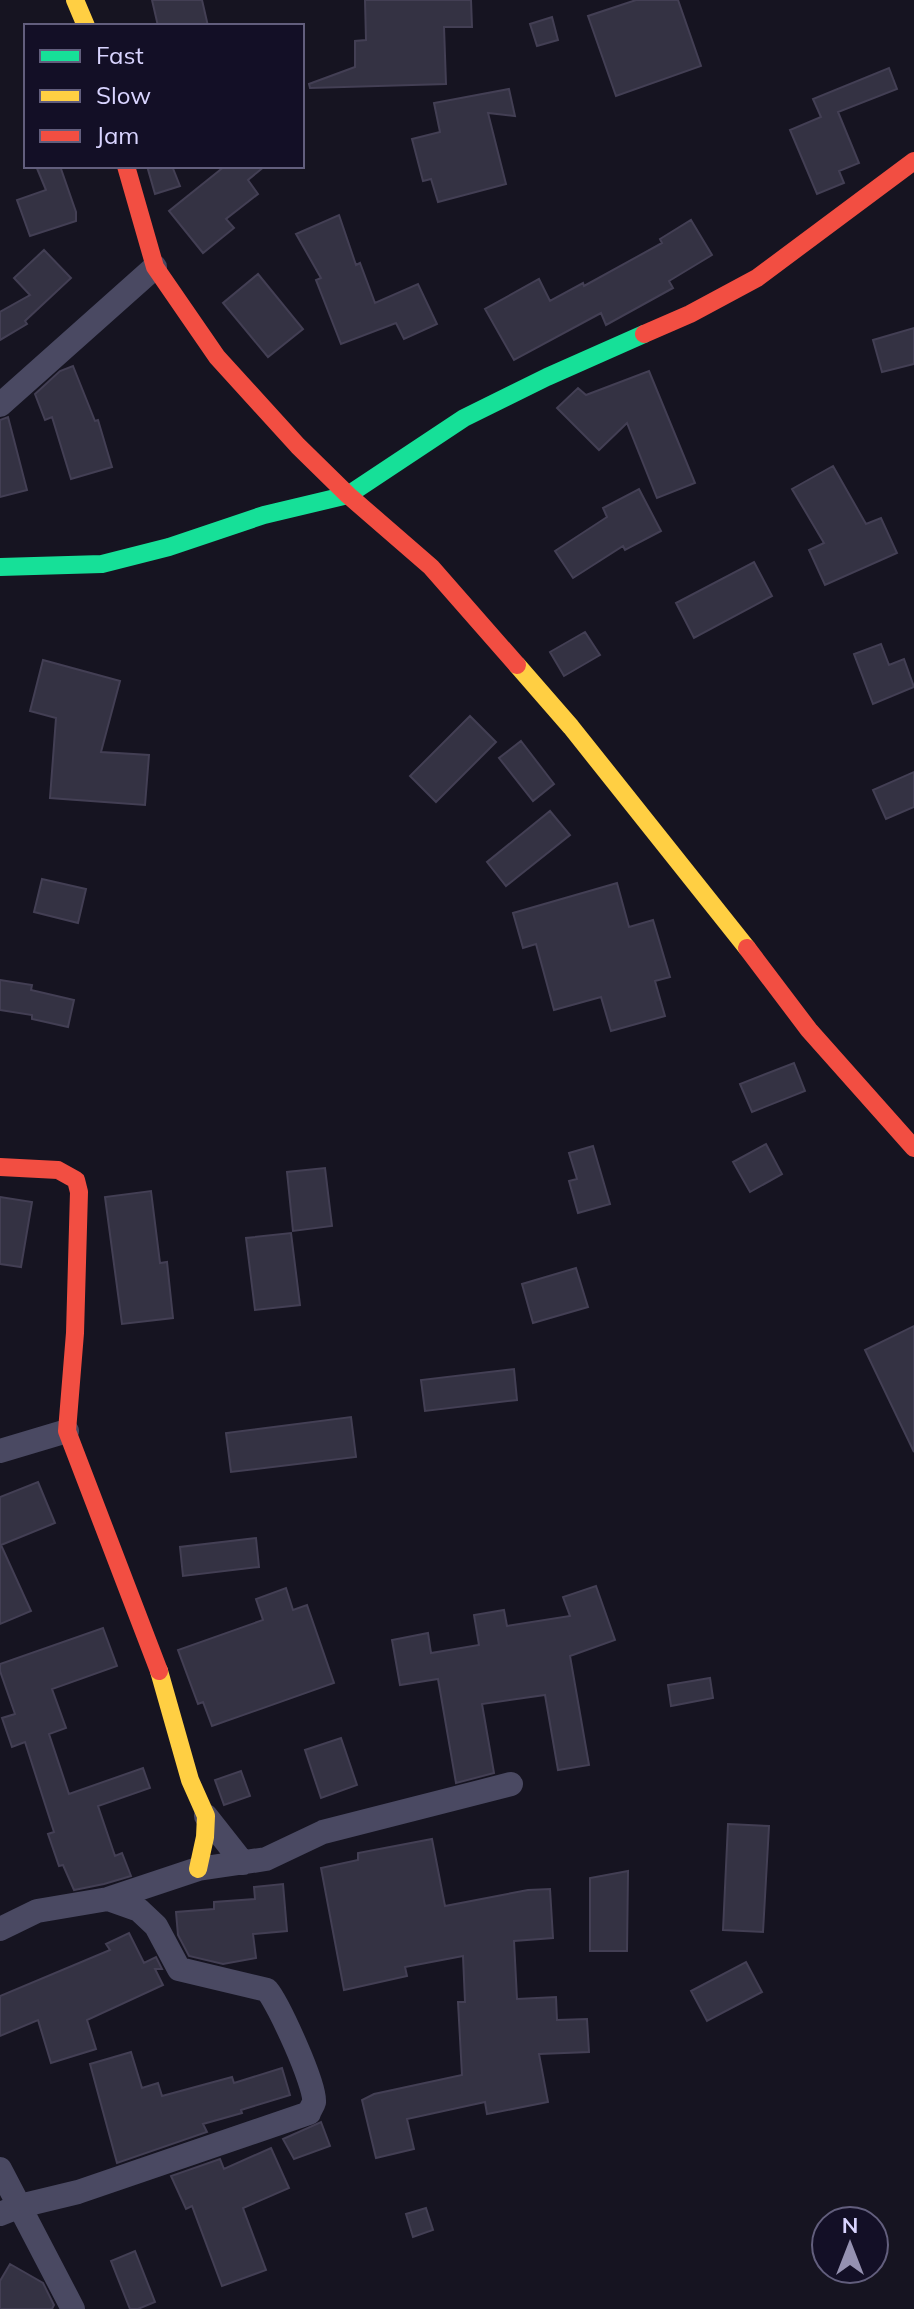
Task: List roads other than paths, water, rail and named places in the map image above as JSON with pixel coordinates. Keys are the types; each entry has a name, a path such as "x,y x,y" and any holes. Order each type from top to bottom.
{"street":[{"path":"75,0 85,24"},
{"path":"0,567 102,564 169,547 264,515 348,495 464,418 547,377 690,314 757,278 914,161"},
{"path":"127,168 155,267 217,357 298,446 348,495 431,567 571,727 692,876 809,1030 914,1148"},
{"path":"0,405 155,267"},
{"path":"0,1167 58,1170 76,1180 79,1192 75,1333 67,1431 155,1655 190,1780 206,1816 243,1863"},
{"path":"0,1451 67,1431"},
{"path":"0,1929 37,1911 108,1899 198,1869 266,1859 323,1832 511,1784"},
{"path":"198,1869 206,1816"},
{"path":"10,2210 78,2192 309,2113 314,2101 305,2065 276,2001 267,1990 179,1969 156,1926 139,1910 108,1899"},
{"path":"0,2169 10,2210 73,2309"}]}
